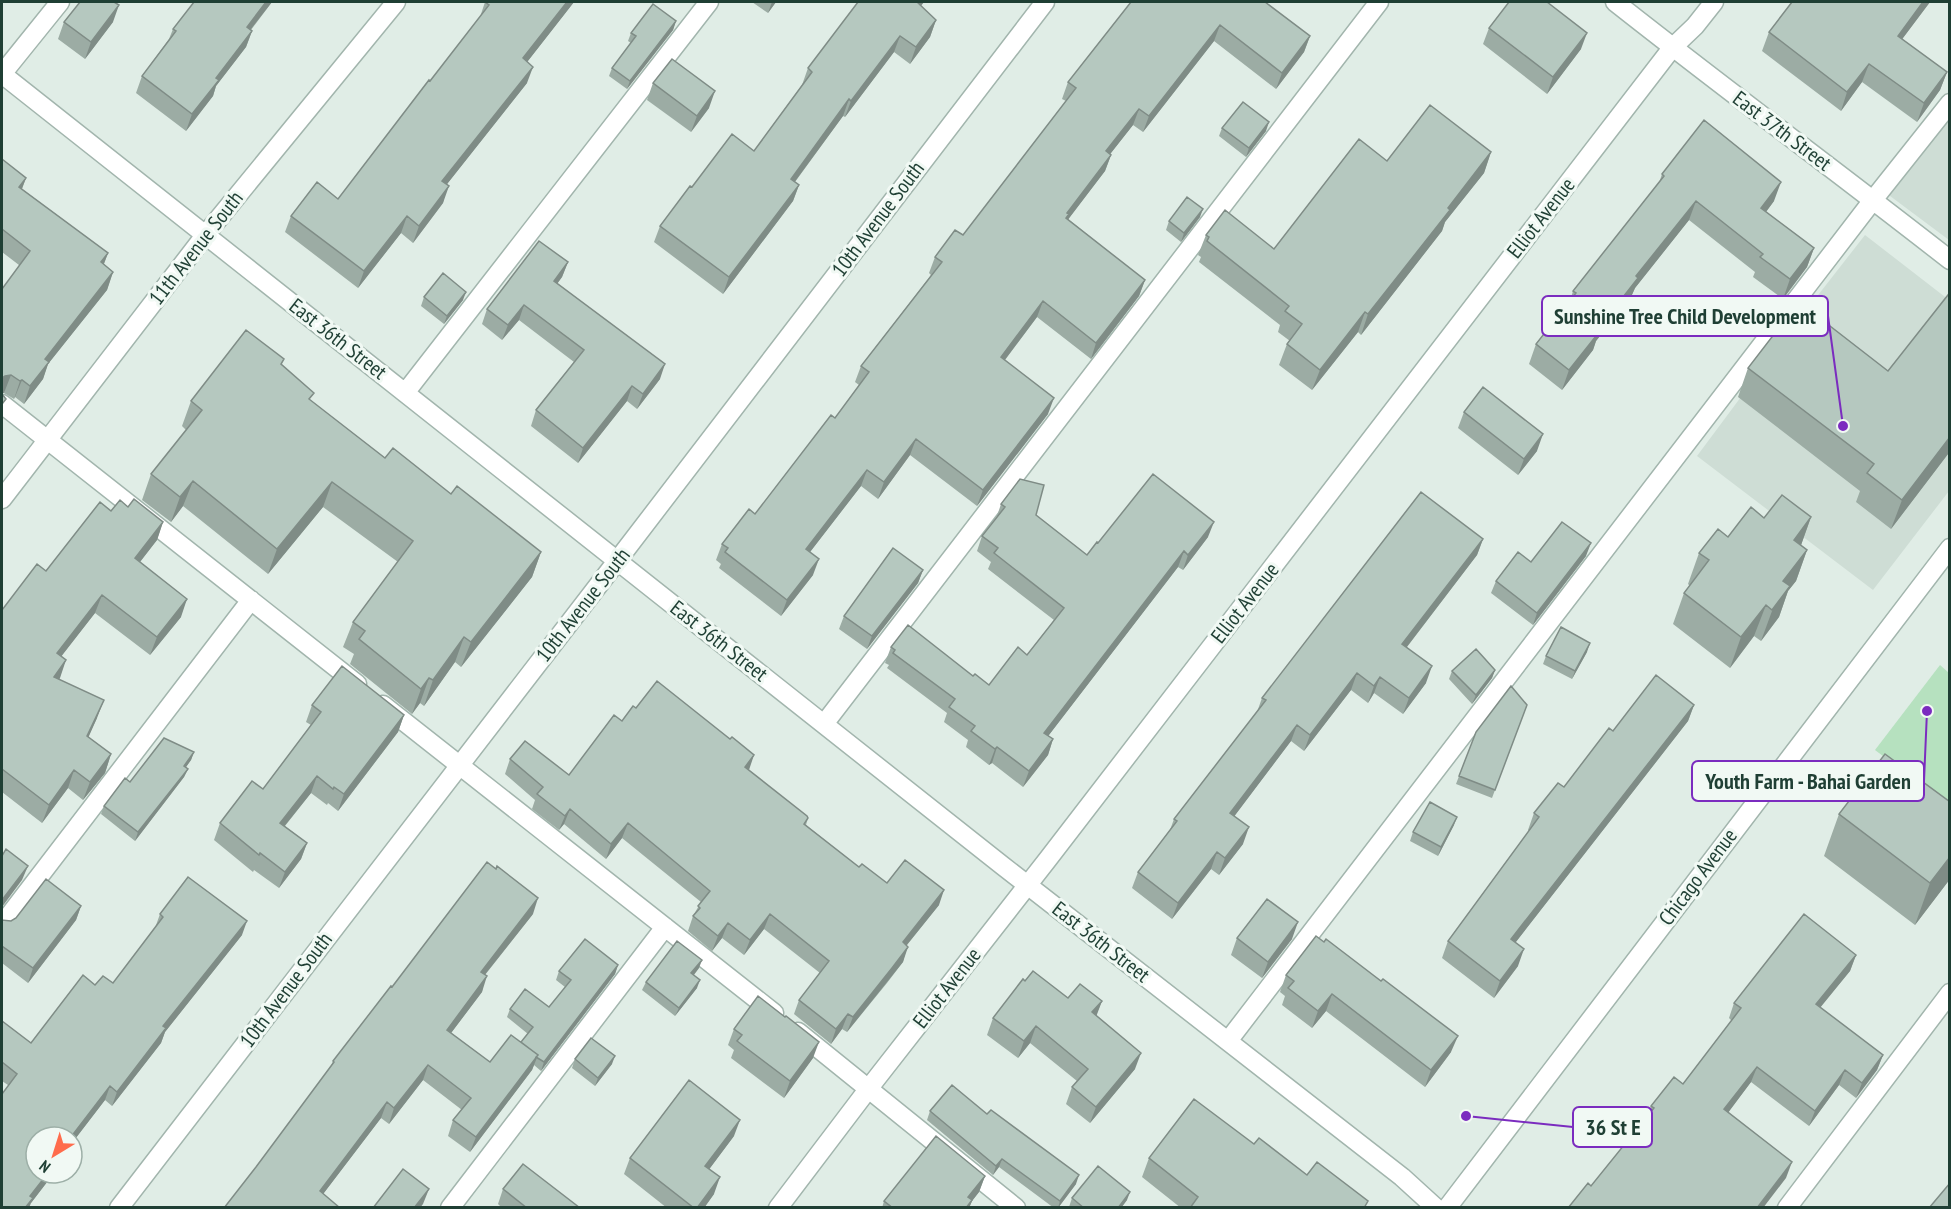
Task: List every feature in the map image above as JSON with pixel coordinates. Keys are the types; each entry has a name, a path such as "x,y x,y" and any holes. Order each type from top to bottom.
{"street":[{"path":"2,74 60,2"},
{"name":"11th Avenue South","path":"2,499 206,234 396,2"},
{"path":"405,393 709,2"},
{"name":"10th Avenue South","path":"119,1208 1045,2"},
{"path":"824,724 1379,2"},
{"name":"East 37th Street","path":"1615,2 1950,260"},
{"name":"Elliot Avenue","path":"778,1208 1672,48 1695,26 1714,2"},
{"name":"East 36th Street","path":"2,74 1028,885 1402,1176 1436,1208"},
{"path":"1228,1041 1950,104"},
{"path":"2,404 869,1088 1016,1208"},
{"name":"Chicago Avenue","path":"1447,1208 1950,548"},
{"path":"2,926 252,600"},
{"path":"450,1208 665,927"},
{"path":"1786,1208 1950,993"}],"shaded area":[{"path":"1949,98 1949,240 1878,187"},
{"path":"1865,235 1949,300 1949,491 1873,590 1697,456"}],"green space":[{"path":"1940,665 1949,673 1949,806 1875,750"}],"building":[{"path":"80,2 114,2 119,5 91,42 64,22"},
{"path":"194,2 266,2 247,27 252,31 216,78 219,80 192,114 142,76 176,31 173,29"},
{"path":"485,2 567,2 523,58 533,67 442,181 449,186 419,226 407,216 364,271 291,216 317,182 338,199 489,5"},
{"path":"858,2 917,2 936,20 916,47 900,36 851,101 849,99 791,179 799,185 729,277 660,226 732,134 754,151 812,72 808,68"},
{"path":"1131,2 1265,2 1310,36 1282,73 1220,25 1149,116 1139,109 1106,151 1111,155 1067,213 1069,214 1066,218 1145,280 1096,343 1043,301 1001,357 1054,398 983,490 916,439 884,482 867,470 806,549 819,559 787,600 725,552 728,548 722,544 749,509 755,514 831,415 835,418 869,372 861,366 942,262 935,257 955,230 963,235 1076,88 1068,82"},
{"path":"1509,2 1547,2 1587,33 1553,77 1489,28"},
{"path":"1792,2 1923,2 1898,36 1947,72 1924,103 1869,64 1847,92 1769,32"},
{"path":"653,4 676,21 630,81 612,68 636,36 631,33"},
{"path":"672,59 715,91 697,116 653,83"},
{"path":"1243,102 1269,122 1249,148 1222,128"},
{"path":"1430,105 1491,152 1448,208 1450,210 1368,314 1365,312 1320,370 1287,344 1302,324 1285,311 1289,306 1207,241 1209,237 1206,235 1225,210 1274,249 1359,139 1387,161"},
{"path":"1704,120 1781,182 1761,208 1814,248 1790,279 1760,257 1763,254 1696,201 1636,276 1638,278 1569,370 1536,344 1576,293 1573,291 1664,176 1662,174"},
{"path":"2,159 26,178 19,187 108,253 101,262 113,272 45,359 49,362 30,386 11,375 2,378 2,289 30,251 2,229"},
{"path":"1187,197 1203,209 1184,233 1169,221"},
{"path":"539,241 568,262 554,281 665,364 643,394 632,386 583,448 536,410 584,350 524,305 508,325 487,309"},
{"path":"443,273 466,292 447,316 424,297"},
{"path":"1948,295 1950,297 1950,437 1902,500 1867,473 1874,464 1748,368 1799,302 1888,371"},
{"path":"246,330 284,359 281,364 314,393 309,399 385,458 393,448 451,494 457,486 541,552 471,642 464,637 433,680 429,678 421,689 359,639 365,631 353,622 413,541 332,482 277,549 193,481 180,497 151,474 202,410 191,401"},
{"path":"1483,387 1543,434 1524,459 1464,412"},
{"path":"1153,474 1214,522 1188,555 1184,551 1044,733 1053,739 1029,771 971,731 975,726 949,707 955,699 893,653 895,650 891,647 908,625 973,676 975,674 989,685 1018,647 1027,655 1064,608 994,553 998,548 982,536 1005,507 1001,504 1020,479 1044,485 1036,515 1087,555"},
{"path":"1421,492 1483,539 1402,644 1432,666 1409,698 1380,677 1374,686 1357,673 1310,735 1297,725 1230,813 1249,827 1225,858 1217,852 1178,903 1138,872 1177,821 1174,819 1266,700 1262,698"},
{"path":"1782,495 1811,517 1794,540 1807,550 1783,581 1790,586 1772,610 1766,605 1741,637 1684,593 1709,560 1699,553 1718,529 1728,537 1751,507 1764,518"},
{"path":"134,499 163,522 135,558 187,599 157,637 102,595 57,653 66,660 54,677 104,700 87,736 111,754 90,782 74,770 49,805 2,769 2,610 37,564 46,571 100,502 111,511 120,500 128,507"},
{"path":"1562,522 1591,543 1537,613 1496,581 1518,552 1531,562"},
{"path":"893,548 923,570 872,636 844,616"},
{"path":"1561,627 1590,643 1575,671 1546,656"},
{"path":"1476,649 1495,670 1476,695 1452,671"},
{"path":"342,666 404,715 344,794 334,787 333,789 317,776 280,823 307,843 285,872 260,853 259,855 220,823 252,781 263,789 321,712 312,705"},
{"path":"1656,675 1694,705 1511,939 1524,949 1500,981 1448,941 1539,817 1534,813 1558,783 1564,787 1609,728 1613,731"},
{"path":"657,681 730,739 732,737 754,755 745,767 807,816 804,824 859,867 862,864 887,883 905,860 944,890 903,942 908,947 892,968 853,1017 848,1014 836,1029 799,1000 829,961 770,914 750,940 728,923 718,936 693,916 710,891 628,823 611,844 570,809 565,816 537,794 543,787 510,759 525,741 569,775 614,715 622,721 633,706 636,708"},
{"path":"1511,686 1527,705 1495,790 1459,776 1476,732"},
{"path":"164,738 194,752 184,766 188,769 138,832 104,806 125,778 130,782"},
{"path":"1885,754 1950,802 1950,857 1930,883 1839,814"},
{"path":"1430,802 1457,817 1441,847 1413,832"},
{"path":"6,849 28,866 2,900 2,856"},
{"path":"487,862 496,869 497,866 538,898 481,972 487,976 447,1030 490,1062 511,1035 538,1055 476,1137 453,1120 471,1098 428,1065 394,1108 387,1102 320,1191 340,1208 224,1208 333,1061"},
{"path":"188,877 247,921 163,1026 166,1028 117,1092 110,1086 80,1125 24,1125 24,1185 39,1185 30,1196 33,1198 25,1208 2,1208 2,1094 17,1074 2,1062 2,1021 31,1043 83,975 95,985 103,976 113,983 163,917 160,914"},
{"path":"46,879 81,906 33,968 2,946 2,920 11,921 16,918"},
{"path":"1267,899 1298,922 1268,962 1237,938"},
{"path":"1804,914 1856,955 1816,1004 1883,1055 1862,1083 1845,1070 1815,1111 1757,1067 1724,1109 1792,1162 1757,1208 1568,1208 1588,1183 1591,1186 1654,1108 1651,1106 1674,1077 1683,1084 1741,1008 1734,1003"},
{"path":"1316,936 1324,942 1326,939 1381,981 1383,979 1458,1036 1431,1070 1332,994 1318,1011 1288,988 1294,981 1286,975"},
{"path":"585,939 618,965 544,1062 521,1042 533,1027 510,1009 525,989 549,1007 571,980 559,971"},
{"path":"677,941 702,960 691,973 700,980 679,1008 646,982"},
{"path":"1033,971 1068,998 1080,984 1102,1001 1092,1012 1141,1053 1096,1107 1072,1087 1088,1069 1036,1026 1024,1041 993,1018 1023,979 1025,981"},
{"path":"758,996 819,1042 790,1081 737,1041 742,1035 734,1029"},
{"path":"591,1038 615,1056 598,1078 575,1059"},
{"path":"689,1080 740,1120 705,1166 720,1177 697,1208 630,1158"},
{"path":"952,1085 987,1114 991,1110 1079,1175 1060,1201 1002,1159 996,1166 930,1111"},
{"path":"1194,1099 1254,1144 1259,1138 1307,1175 1317,1162 1368,1201 1364,1208 1190,1208 1198,1197 1149,1158"},
{"path":"936,1136 985,1176 968,1197 972,1200 966,1208 893,1208 884,1201"},
{"path":"523,1164 580,1208 527,1208 503,1189"},
{"path":"1098,1166 1130,1192 1118,1208 1084,1208 1072,1198"},
{"path":"403,1169 429,1189 414,1208 373,1208"},
{"path":"1950,1183 1950,1208 1929,1208"}],"place":[{"name":"Sunshine Tree Child Development","path":"1843,426"},
{"name":"Youth Farm - Bahai Garden","path":"1927,711"},
{"name":"36 St E","path":"1466,1116"}]}
